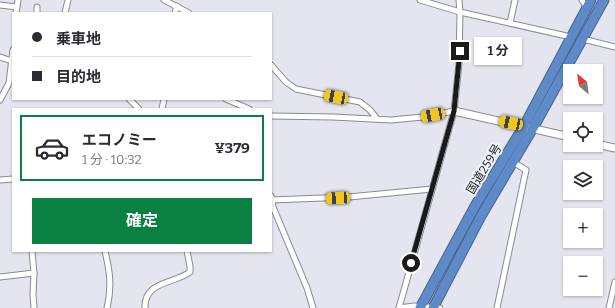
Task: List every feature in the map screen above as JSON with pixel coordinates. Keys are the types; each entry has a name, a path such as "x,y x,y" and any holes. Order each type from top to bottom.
{"highway":[{"name":"国道259号","path":"420,307 475,206 528,127 604,0"},
{"name":"国道259号","path":"435,308 481,216 512,162 587,3"}],"street":[{"path":"16,12 18,0"},
{"path":"65,12 68,0"},
{"path":"164,0 187,12"},
{"path":"420,0 460,12 571,37"},
{"path":"435,308 399,308 454,111 459,64 459,0"},
{"path":"510,23 515,0"},
{"path":"0,5 17,7"},
{"path":"175,12 177,6"},
{"path":"37,7 37,12"},
{"path":"582,39 615,47"},
{"path":"0,57 12,63 9,83 0,100"},
{"path":"272,66 286,82 296,89 360,102 370,110 377,119"},
{"path":"130,100 138,108"},
{"path":"228,100 248,108"},
{"path":"272,116 391,120 423,117 454,111 563,135"},
{"path":"603,145 615,148"},
{"path":"497,308 526,170 512,162"},
{"path":"0,180 12,179"},
{"path":"272,199 349,197 432,189"},
{"path":"272,202 307,288 313,308"},
{"path":"32,252 34,308"},
{"path":"105,252 110,271 111,289 107,308"},
{"path":"145,308 147,297 154,288 160,284 183,277 190,272 187,252"},
{"path":"0,277 34,273"},
{"path":"609,308 615,282"}],"route":[{"path":"411,263 454,111 460,51"}]}
